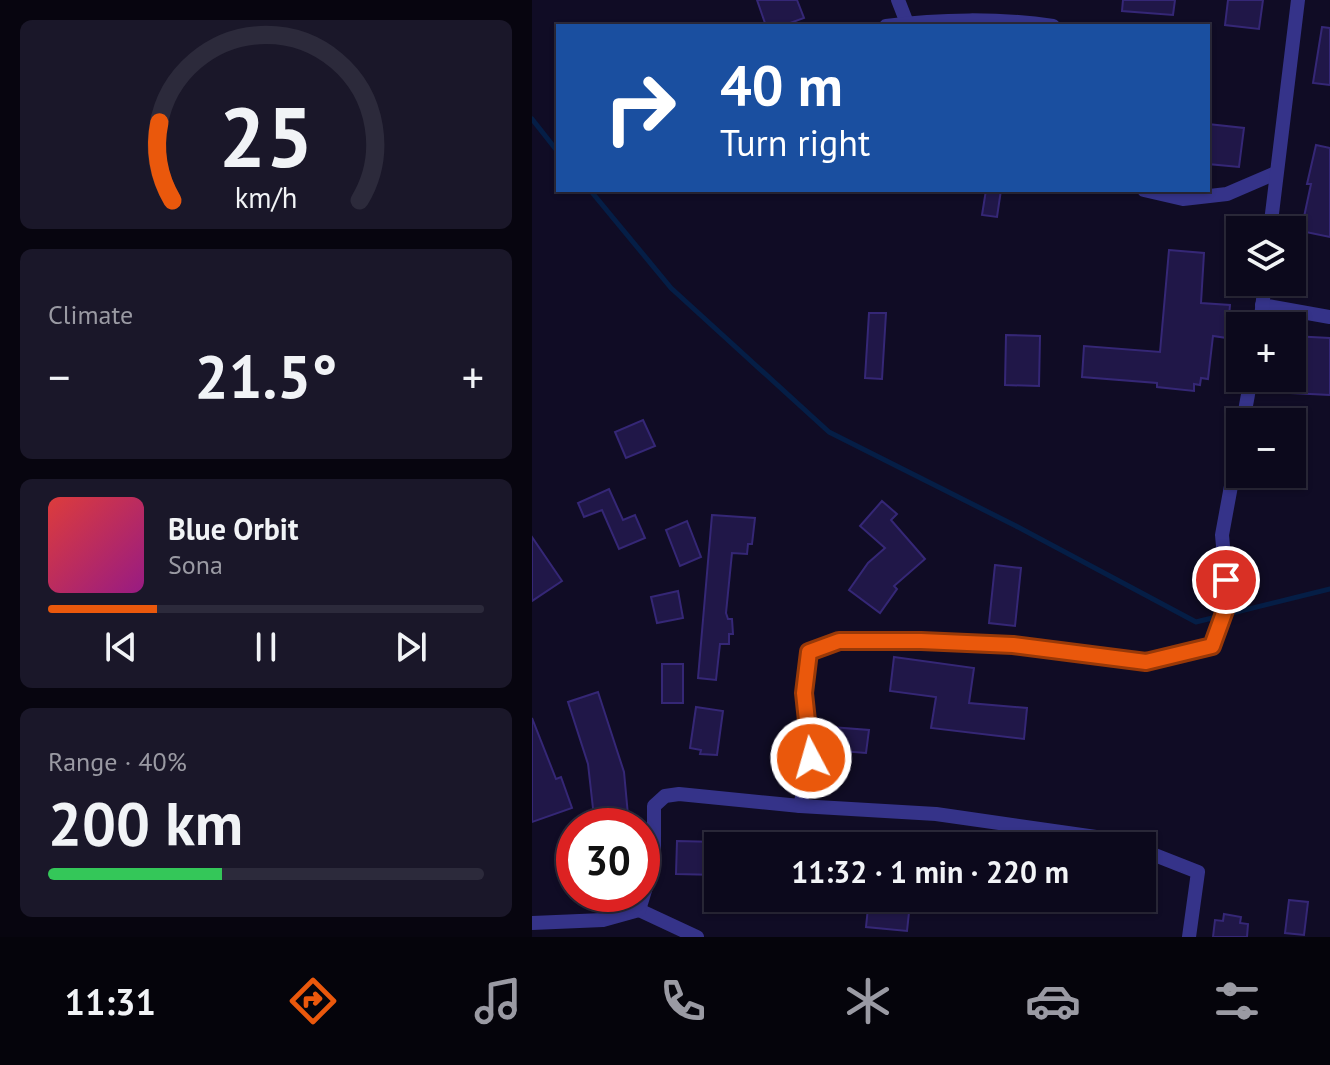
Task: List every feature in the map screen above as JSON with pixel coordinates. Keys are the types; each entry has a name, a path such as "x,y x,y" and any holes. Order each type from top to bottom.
{"street":[{"path":"898,0 907,23"},
{"path":"1271,216 1298,0"},
{"path":"900,24 1038,24"},
{"path":"1153,192 1183,199 1227,194 1276,173"},
{"path":"1261,312 1263,296"},
{"path":"1262,305 1330,317"},
{"path":"800,806 811,758 804,693 809,652 839,641 921,641 1013,645 1146,662 1212,646 1228,602 1222,535 1231,488"},
{"path":"654,808 658,800 679,794 800,806 936,814 1061,832"},
{"path":"1156,856 1198,872 1189,937"},
{"path":"532,923 603,920 632,912"},
{"path":"643,912 697,937"}],"building":[{"path":"757,0 797,0 804,18 788,24 765,24"},
{"path":"1123,0 1175,0 1173,15 1122,11"},
{"path":"1228,0 1263,0 1259,29 1225,25"},
{"path":"1322,27 1330,28 1330,85 1313,83"},
{"path":"1210,124 1244,128 1239,167 1210,164"},
{"path":"1316,145 1330,148 1330,237 1306,232 1304,216 1311,184 1307,184"},
{"path":"986,192 1001,192 997,217 982,215"},
{"path":"1169,250 1204,253 1201,303 1230,305 1229,312 1226,312 1226,338 1213,336 1208,379 1201,378 1200,385 1194,384 1194,391 1157,387 1157,383 1082,377 1084,346 1160,352"},
{"path":"869,313 886,313 882,379 865,378"},
{"path":"1006,335 1040,336 1039,386 1005,385"},
{"path":"1306,337 1330,338 1330,395 1271,392 1306,392"},
{"path":"643,420 655,446 626,458 615,432"},
{"path":"609,489 623,520 635,515 645,538 619,549 602,510 584,517 578,503"},
{"path":"882,501 897,514 891,520 925,559 894,586 897,589 880,613 849,590 868,563 885,548 860,526"},
{"path":"712,515 755,518 752,544 748,544 747,554 732,553 726,613 728,619 732,619 733,634 729,634 729,644 720,644 716,680 698,678"},
{"path":"687,521 701,557 680,566 666,530"},
{"path":"532,537 562,581 532,601"},
{"path":"995,565 1021,568 1015,626 989,623"},
{"path":"678,591 683,618 657,623 651,597"},
{"path":"894,657 974,668 969,703 1027,708 1024,739 931,728 936,697 890,691"},
{"path":"662,664 683,664 683,703 662,703"},
{"path":"598,692 624,772 627,808 593,808 588,764 568,702"},
{"path":"696,707 723,711 717,755 700,754 701,750 690,748"},
{"path":"532,718 556,779 561,777 572,808 556,808 556,814 532,822"},
{"path":"831,727 869,730 866,753 829,750"},
{"path":"677,841 704,842 704,875 676,874"},
{"path":"1289,900 1308,902 1304,935 1285,933"},
{"path":"868,912 909,912 907,931 866,927"},
{"path":"1224,914 1241,917 1240,923 1248,924 1247,937 1213,937 1215,920 1223,921"}],"waterway":[{"path":"532,119 556,149"},
{"path":"592,192 671,288 829,432 1016,526 1196,622 1330,589"}],"route":[{"path":"811,758 804,693 809,652 839,641 921,641 1013,645 1146,662 1212,646 1228,602 1226,580"}]}
